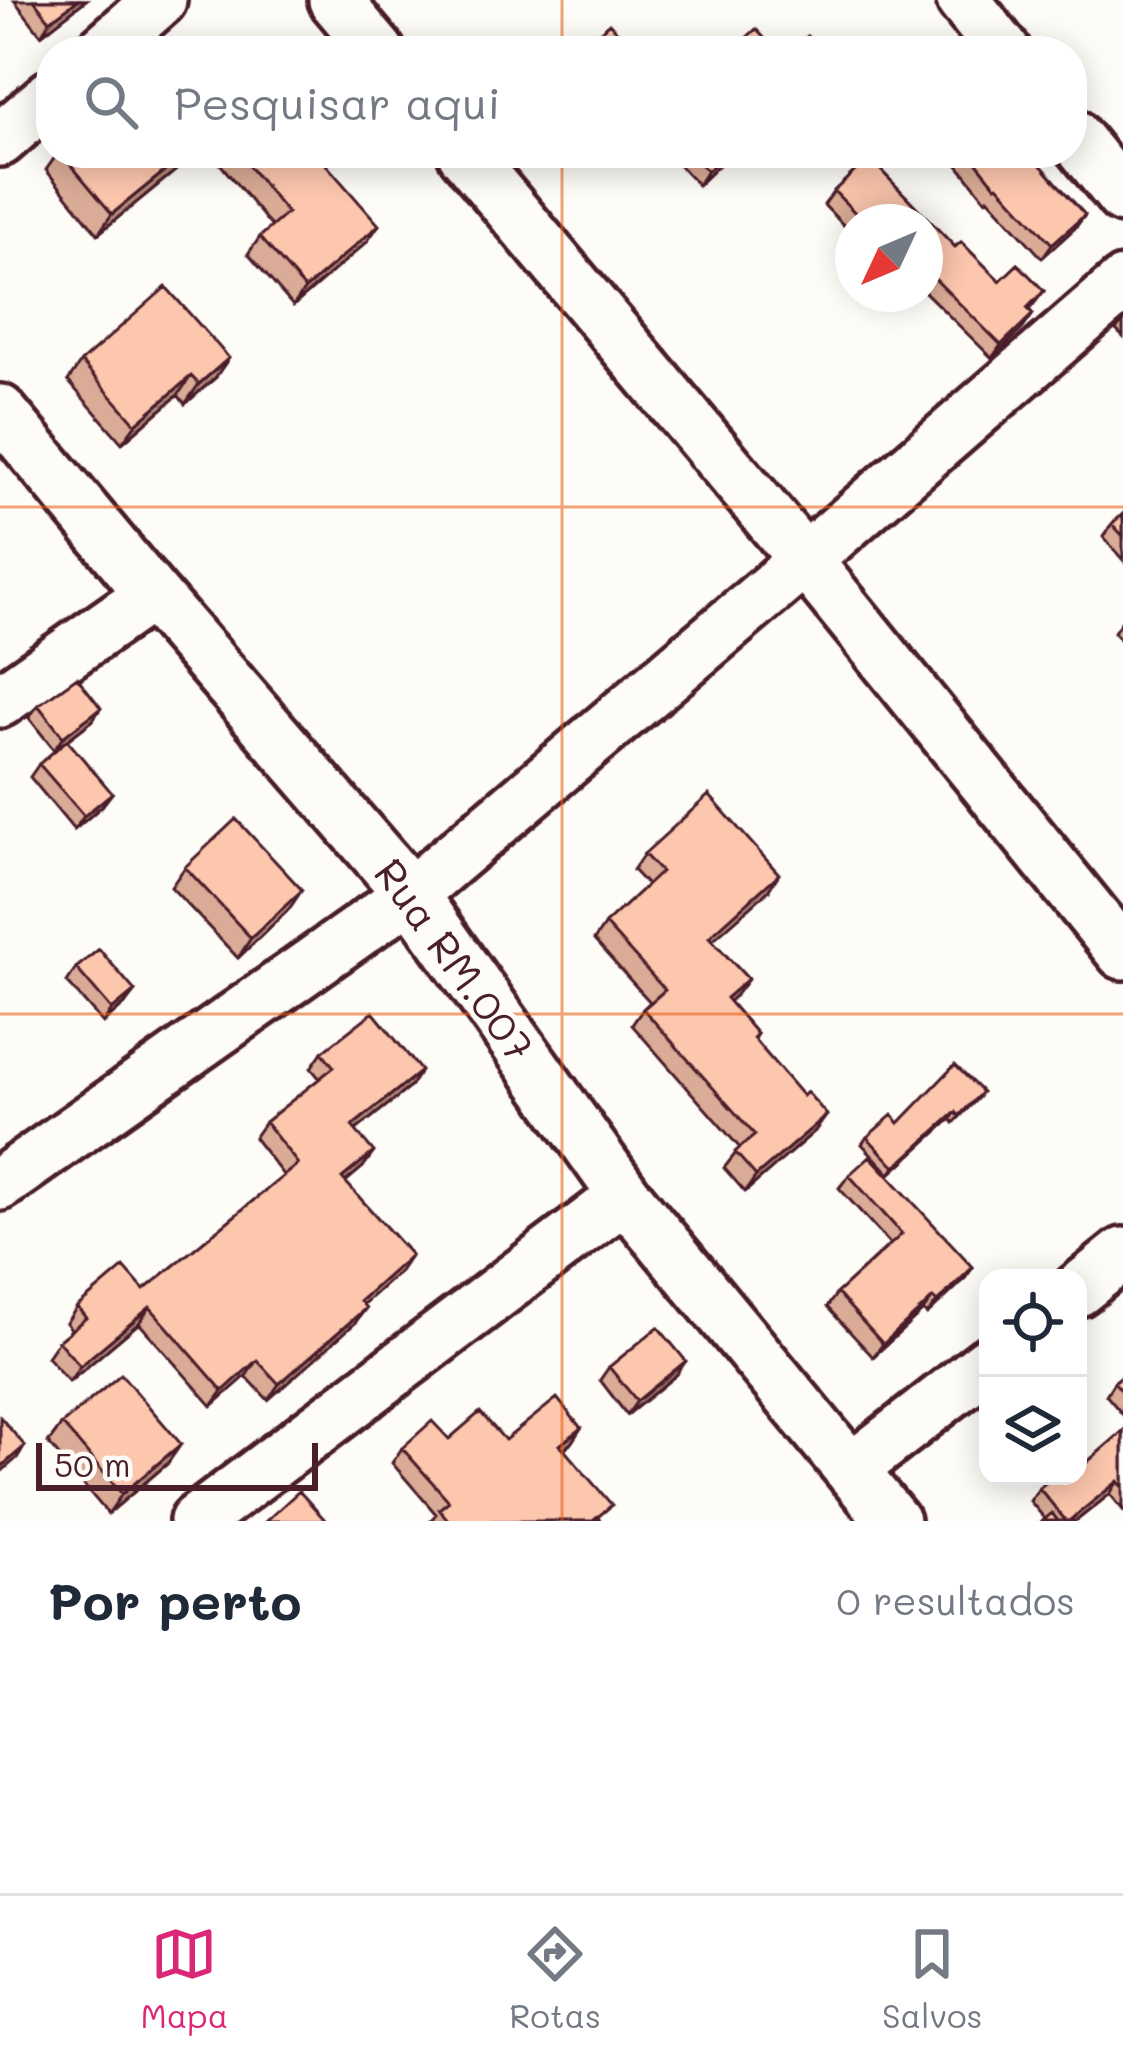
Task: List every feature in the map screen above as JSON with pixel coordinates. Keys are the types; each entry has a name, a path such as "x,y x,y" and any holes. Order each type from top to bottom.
{"street":[{"path":"119,36 160,0"},
{"path":"335,0 365,36"},
{"path":"963,0 992,36"},
{"path":"0,140 36,109"},
{"path":"1087,153 1123,197"},
{"path":"477,168 805,560 1123,953"},
{"path":"0,1184 411,894 1123,284"},
{"name":"Rua RM.007","path":"0,411 411,894 625,1196 862,1501"},
{"path":"0,701 152,594"},
{"path":"196,1521 625,1196"},
{"path":"1087,1283 1123,1253"},
{"path":"862,1501 979,1373"}],"building":[{"path":"34,0 78,0 50,21"},
{"path":"609,23 622,36 595,36"},
{"path":"74,168 169,168 112,214"},
{"path":"250,168 329,168 379,225 305,289 260,237 287,213"},
{"path":"858,168 879,168 913,204 847,204 834,191"},
{"path":"981,168 1043,168 1085,215 1052,244"},
{"path":"943,235 955,247 961,242 1000,281 1018,264 1044,291 1027,308 1033,314 1001,345 943,287"},
{"path":"166,287 229,358 199,384 191,376 136,424 81,362"},
{"path":"1123,514 1123,536 1112,524"},
{"path":"77,677 101,708 63,737 38,705"},
{"path":"67,740 112,793 84,816 39,764"},
{"path":"709,795 779,874 709,937 748,979 726,998 803,1096 807,1092 827,1115 756,1176 735,1152 755,1135 643,1009 665,990 605,924 661,872 644,854"},
{"path":"236,819 302,890 251,938 185,867"},
{"path":"99,949 135,991 112,1010 76,968"},
{"path":"373,1012 421,1071 352,1126 374,1152 342,1178 411,1255 360,1301 366,1308 279,1384 257,1360 223,1391 150,1307 80,1366 58,1341 86,1318 77,1307 124,1267 144,1290 298,1164 265,1122 334,1067 322,1052"},
{"path":"955,1065 982,1092 895,1167 867,1137 892,1115 899,1123"},
{"path":"870,1156 973,1267 883,1344 837,1293 902,1234 849,1175"},
{"path":"658,1327 686,1361 637,1401 609,1367"},
{"path":"121,1374 181,1444 122,1494 62,1424"},
{"path":"557,1398 581,1428 560,1445 612,1505 593,1521 449,1521 439,1509 449,1501 402,1448 432,1421 449,1439 480,1412 505,1440"},
{"path":"0,1417 25,1446 0,1468"},
{"path":"1123,1431 1123,1487 1118,1481 1066,1521 1039,1488 1087,1485 1087,1462"},
{"path":"299,1491 326,1521 266,1521"}]}
